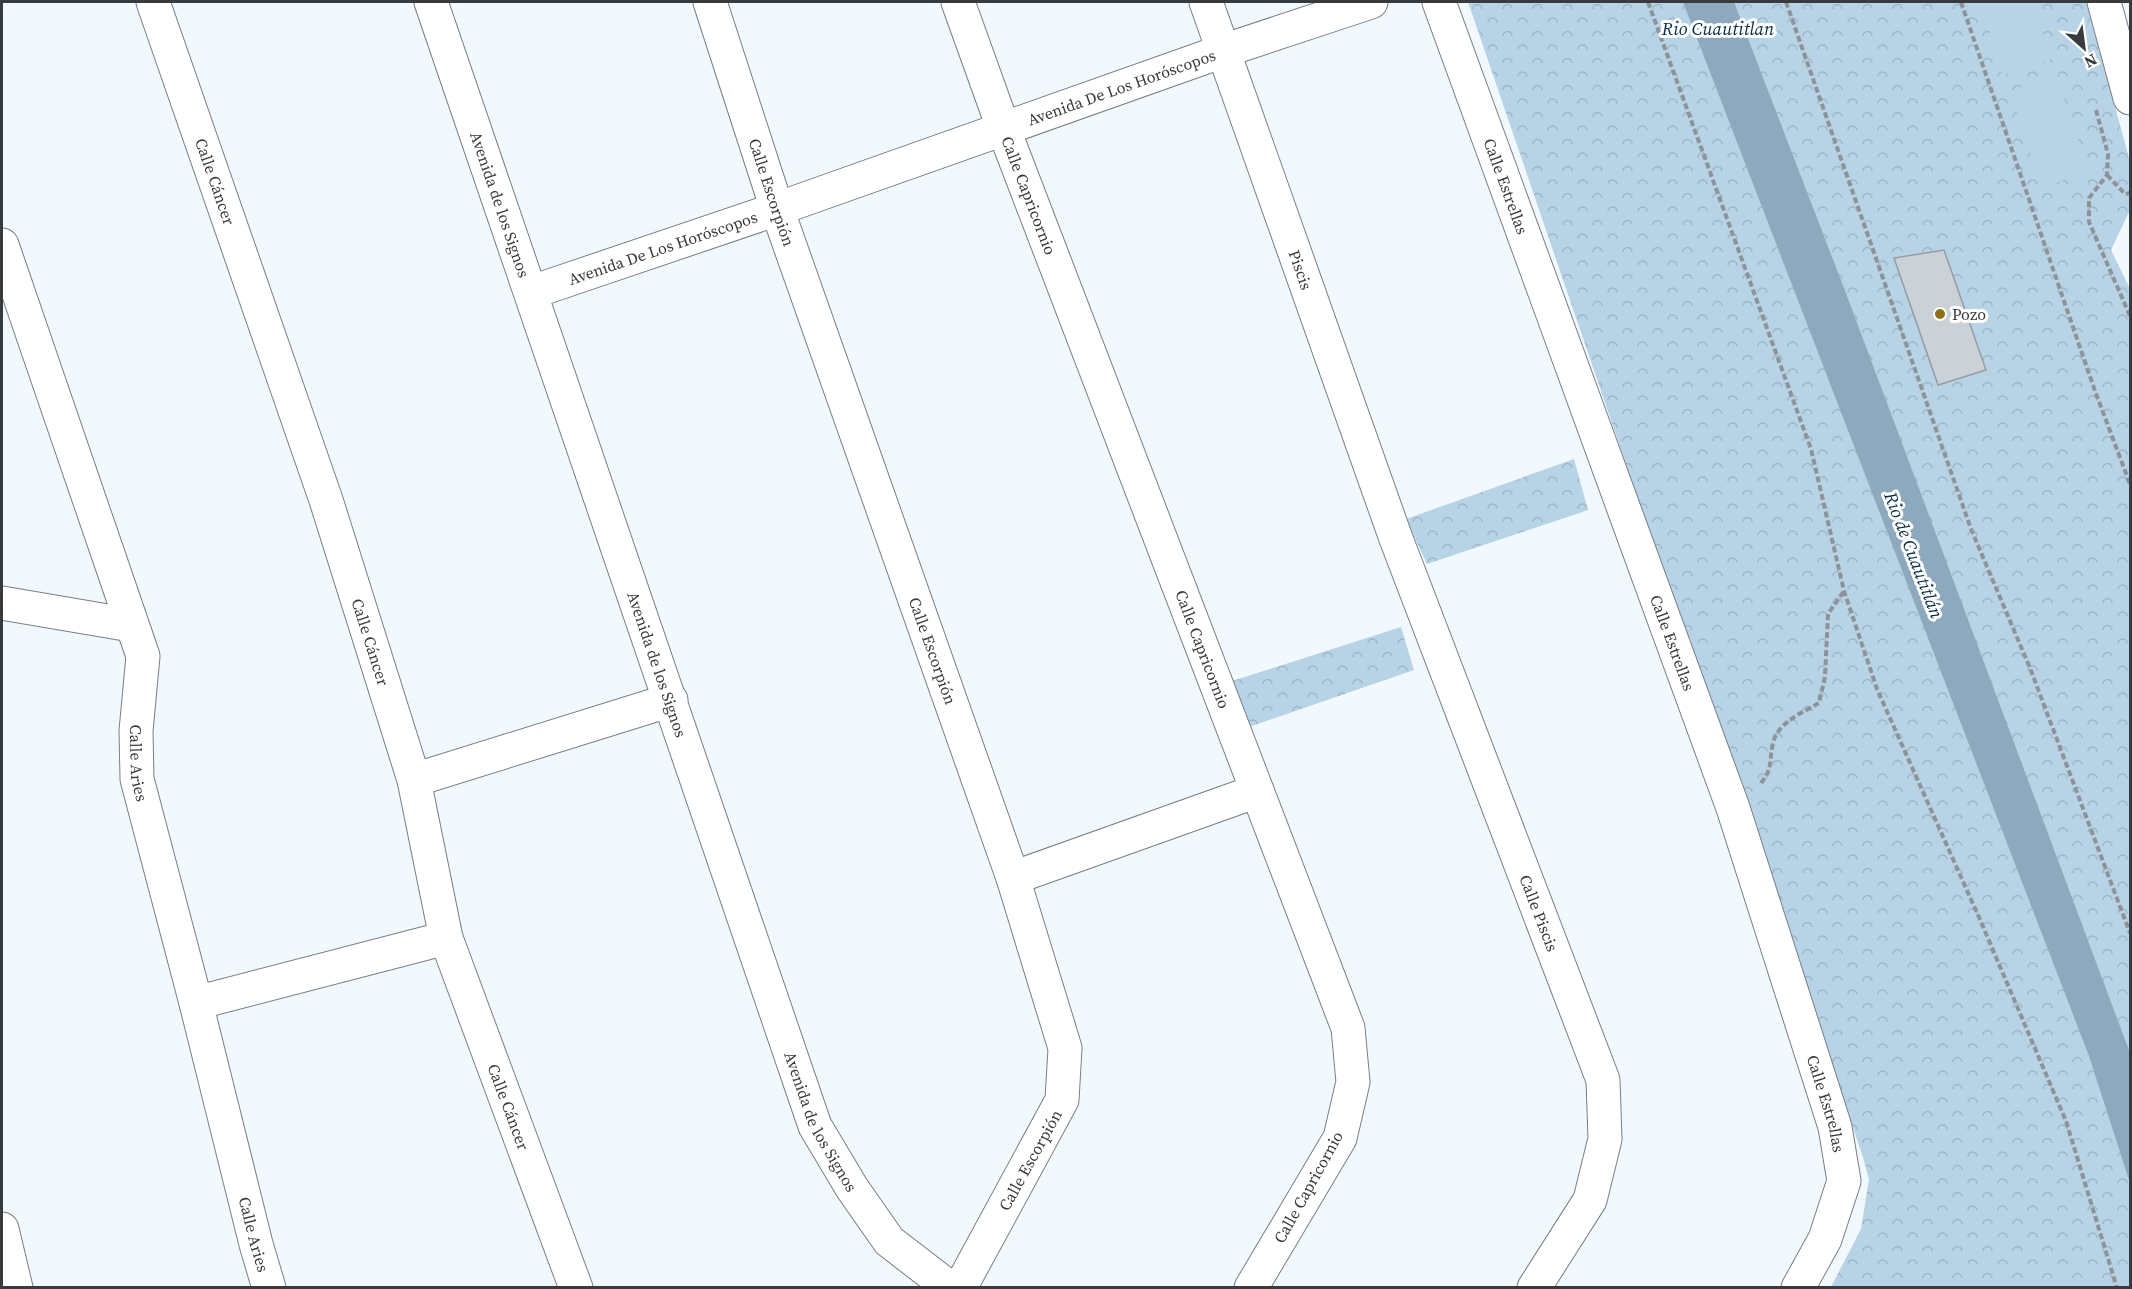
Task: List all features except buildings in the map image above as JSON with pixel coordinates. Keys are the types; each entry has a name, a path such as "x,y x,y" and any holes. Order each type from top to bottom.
{"street":[{"name":"Calle Cáncer","path":"153,2 326,500 414,780 446,938 576,1287"},
{"name":"Avenida de los Signos","path":"431,2 532,292 815,1126 852,1188 889,1241 950,1287"},
{"name":"Calle Escorpión","path":"710,2 777,210 1013,878 1065,1048 1062,1100 960,1287"},
{"name":"Calle Capricornio","path":"958,2 1004,130 1348,1028 1353,1082 1340,1138 1251,1287"},
{"name":"Piscis","path":"1206,2 1395,536"},
{"name":"Avenida De Los Horóscopos","path":"532,292 777,210 1223,51 1371,2"},
{"name":"Calle Estrellas","path":"1439,2 1733,808 1835,1127 1844,1181 1825,1239 1798,1287"},
{"path":"2104,2 2130,98"},
{"name":"Calle Aries","path":"2,245 143,656 136,731 137,779 269,1287"},
{"name":"Calle Piscis","path":"1395,536 1603,1080 1605,1139 1590,1200 1534,1287"},
{"path":"2,603 131,625"},
{"path":"414,780 671,700"},
{"path":"1013,878 1257,791"},
{"path":"196,1003 446,938"},
{"path":"2,1229 16,1287"}],"path":[{"path":"1648,2 1812,449 1844,591 1877,689 2066,1121 2117,1287"},
{"path":"1786,2 1971,529 2030,668 2130,933"},
{"path":"1961,2 2095,391 2130,484"},
{"path":"2130,193 2125,194 2108,175 2089,198 2089,222 2130,316"},
{"path":"1733,808 1769,773 1773,741 1785,723 1819,703 1825,677 1828,614 1844,591"}],"green space":[{"path":"1468,2 2086,2 2130,161 2130,210 2111,250 2130,289 2130,1287 1831,1287 1861,1229 1869,1179 1862,1154"},
{"path":"1981,2 2032,2 2052,59 2002,75"},
{"path":"2056,76 2089,170 2042,188 2010,91"},
{"path":"1574,459 1588,510 1427,564 1406,519"},
{"path":"1401,627 1414,670 1246,728 1229,682"}],"water":[{"name":"Rio Cuautitlan","path":"1683,2 1734,2 1847,296 2130,1053 2130,1183 2089,1056"}],"place":[{"name":"Pozo","path":"1940,314"}],"water label":[{"name":"Rio de Cuautitlán","path":"1914,555"}]}
